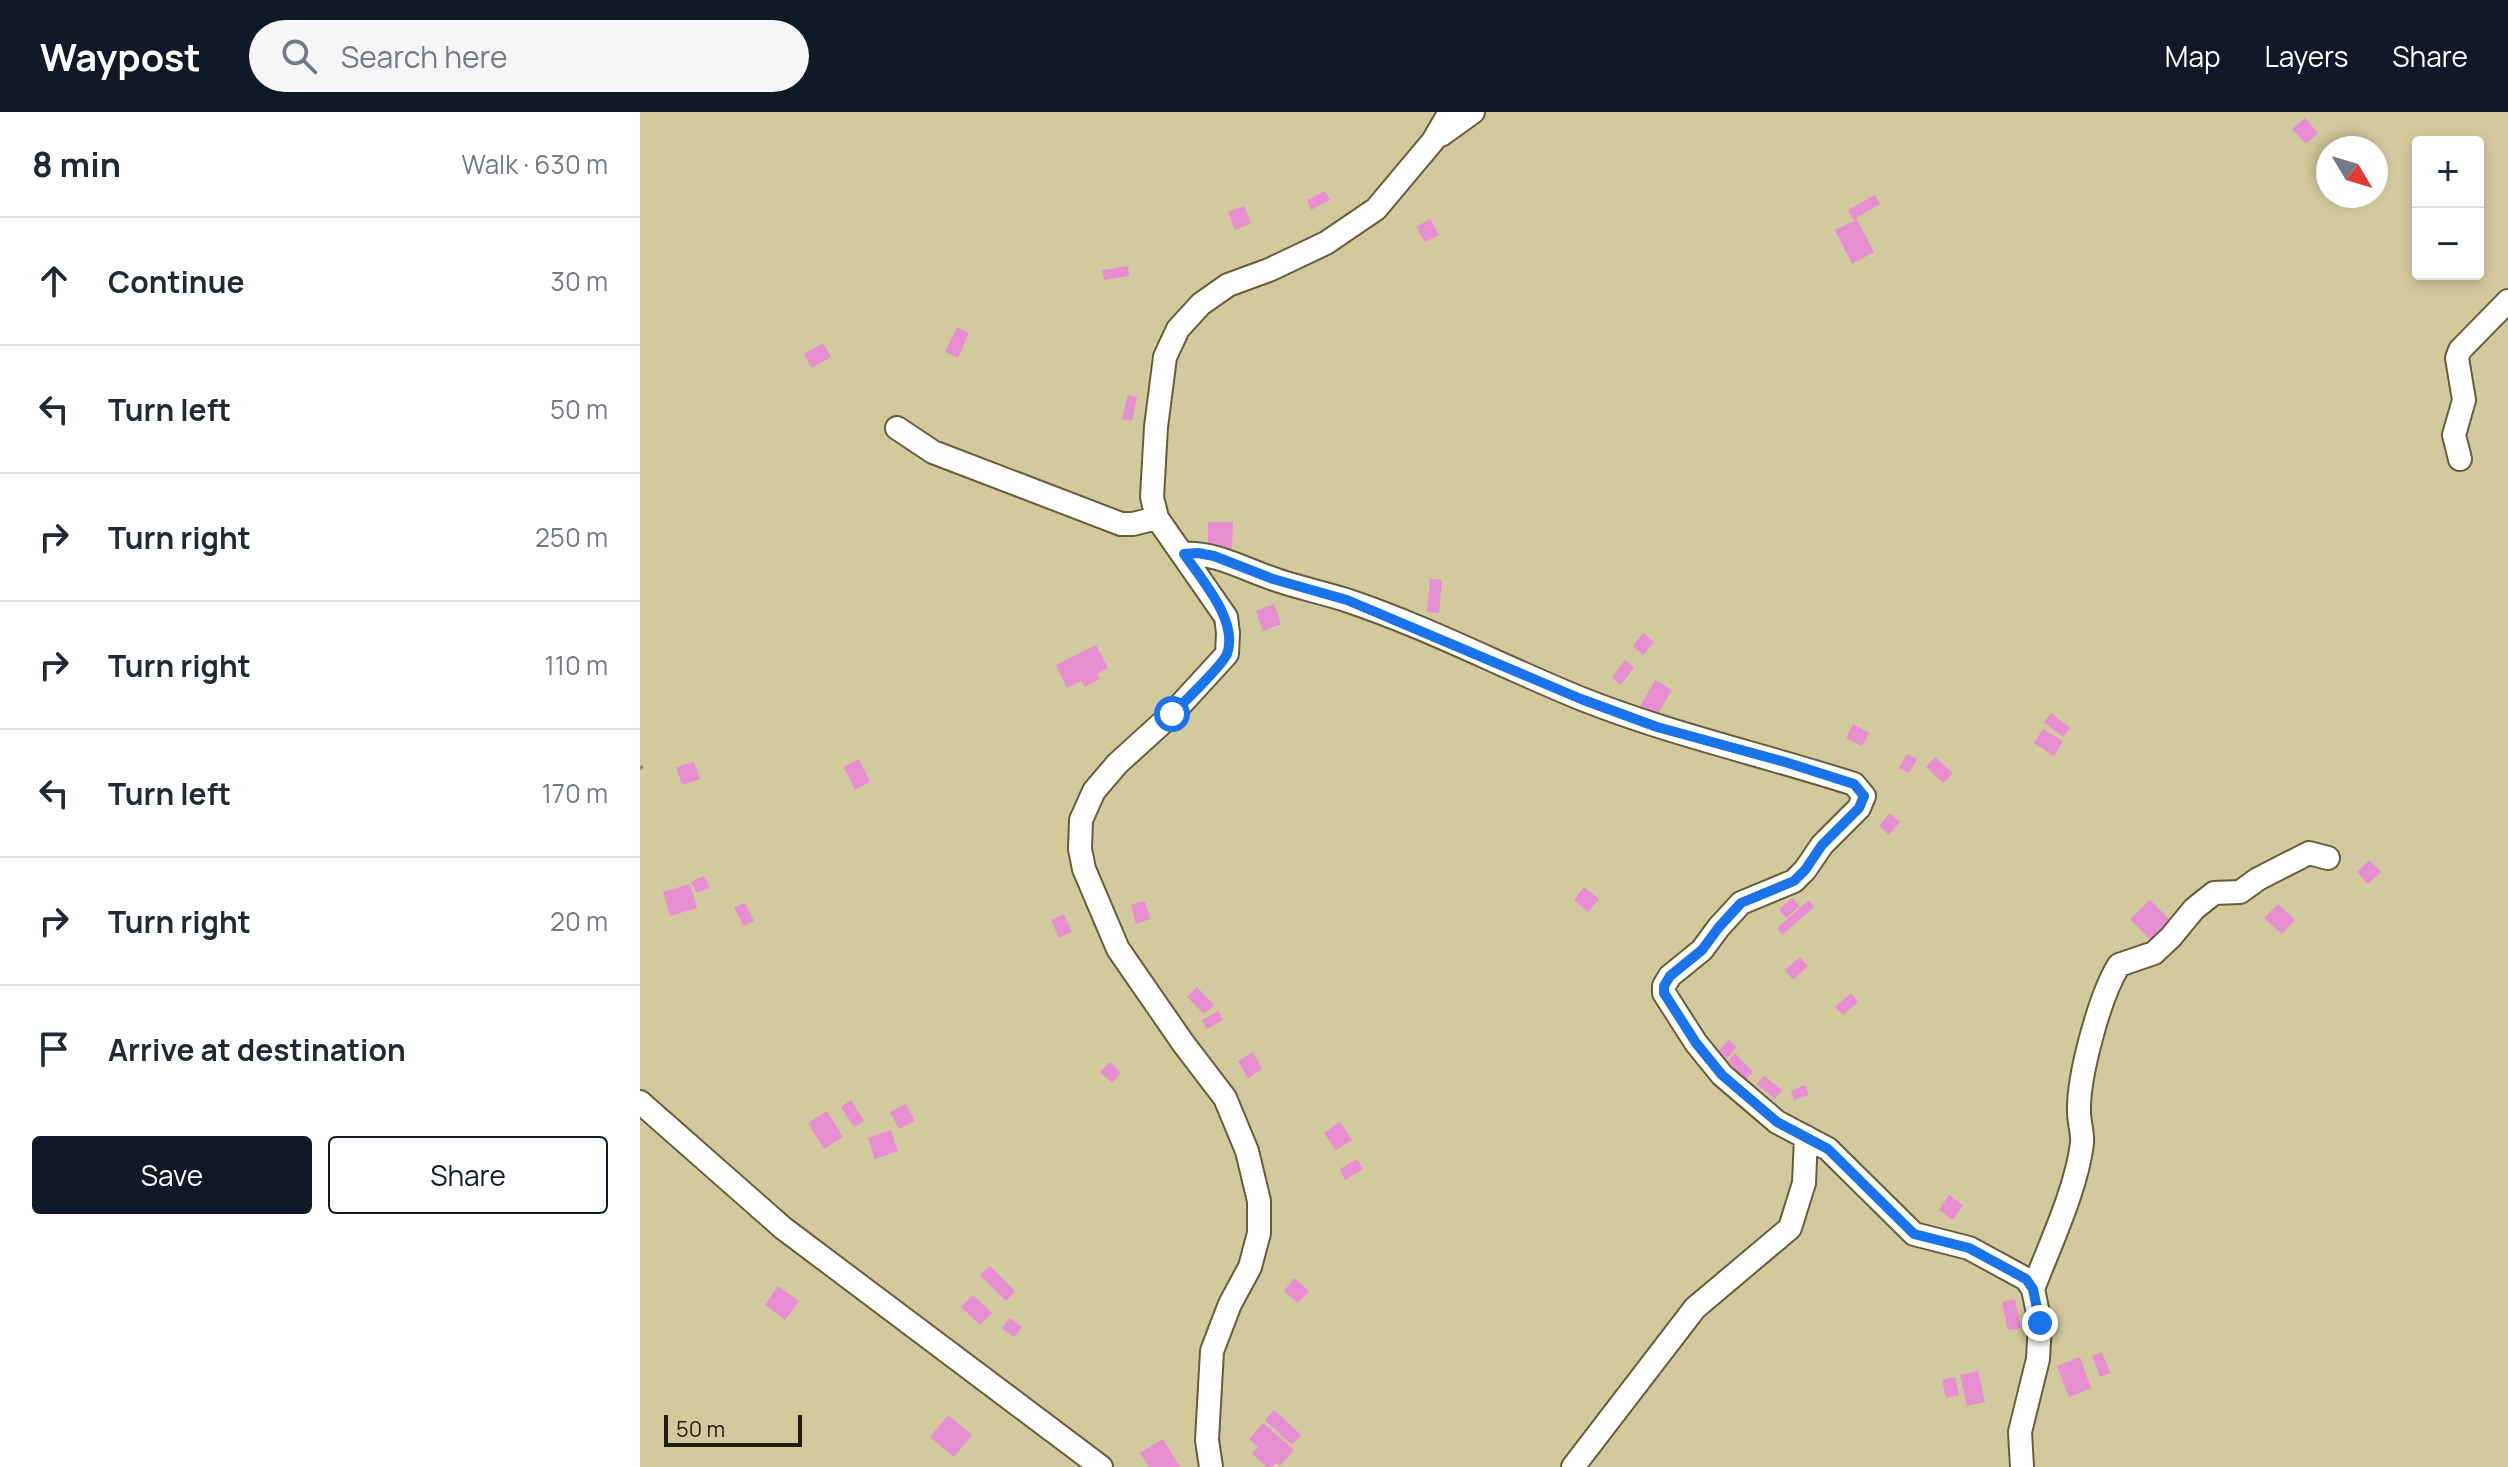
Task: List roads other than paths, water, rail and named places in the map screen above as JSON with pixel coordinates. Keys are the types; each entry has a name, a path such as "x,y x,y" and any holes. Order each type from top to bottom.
{"street":[{"path":"1211,1467 1207,1440 1212,1351 1230,1304 1250,1267 1259,1233 1259,1201 1247,1151 1225,1098 1118,949 1084,869 1080,849 1081,820 1094,791 1117,764 1172,714 1227,654 1226,617 1157,518 1152,497 1156,427 1165,357 1178,329 1201,304 1228,285 1326,243 1376,209 1433,141 1450,112"},
{"path":"1433,141 1473,112"},
{"path":"2460,459 2454,435 2464,400 2457,358 2460,350 2508,301"},
{"path":"897,428 933,452 1121,524 1157,518"},
{"path":"1184,554 1214,556 1273,579 1347,600 1581,699 1657,727 1854,784 1862,791 1864,796 1859,808 1822,845 1805,870 1794,881 1741,903 1702,950 1670,976 1664,993 1722,1075 1777,1122 1828,1149 1914,1234 1969,1248 2020,1274 2033,1289 2040,1323 2038,1359 2020,1432 2022,1467"},
{"path":"2033,1289 2076,1167 2082,1142 2079,1112 2082,1084 2091,1039 2113,973 2119,965 2154,953 2194,909 2214,893 2240,892 2258,879 2309,853 2328,858"},
{"path":"640,1102 783,1228 1101,1467"},
{"path":"1573,1467 1695,1308 1790,1228 1804,1183 1806,1137"}]}
